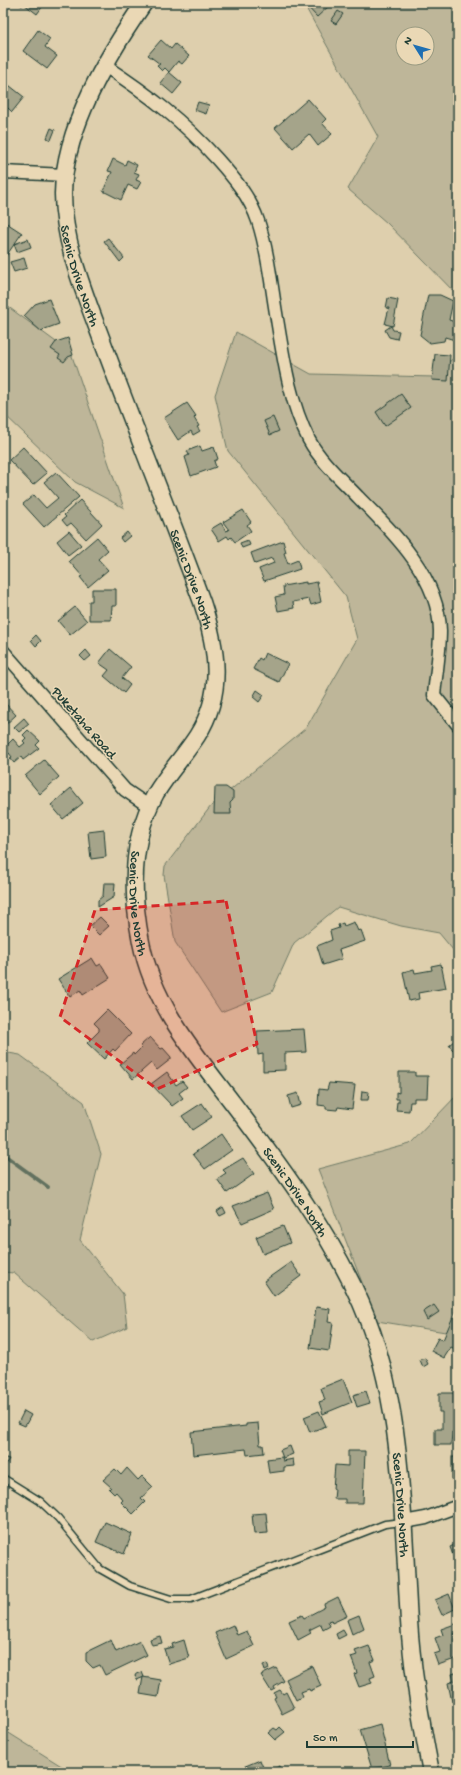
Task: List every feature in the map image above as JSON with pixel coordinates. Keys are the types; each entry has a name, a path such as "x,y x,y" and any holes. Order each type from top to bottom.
{"main road":[{"name":"Scenic Drive North","path":"144,3 105,66 80,118 68,156 63,193 66,226 85,293 116,379 202,602 215,648 215,684 205,722 157,792 150,807 138,842 135,885 138,923 145,961 166,1012 296,1188 335,1253 361,1302 380,1358 391,1406 404,1522 412,1659 431,1772"}],"street":[{"path":"105,66 139,88 178,118 240,184 258,220 266,256 286,370 295,402 310,440 329,467 376,515 413,558 433,596 440,631 434,695 458,725"},
{"path":"3,172 65,175"},
{"name":"Puketaha Road","path":"3,651 125,790 150,807"},
{"path":"404,1522 426,1518 458,1506"}],"lane":[{"path":"3,1478 40,1501 58,1518 100,1569 130,1586 171,1599 190,1599 385,1524 404,1522"}],"highlighted area":[{"path":"226,901 257,1044 157,1089 60,1017 95,910"}],"shaded area":[{"path":"310,3 458,3 458,296 387,223 348,189 378,137 306,8"},
{"path":"3,303 71,353 124,508 75,482 3,413"},
{"path":"236,332 311,374 435,377 458,353 458,956 439,933 401,926 338,907 294,943 272,992 221,1012 175,942 164,875 165,866 211,806 306,728 357,639 346,597 228,451 215,395"},
{"path":"3,1052 20,1055 84,1102 101,1154 80,1240 123,1294 127,1327 93,1342 14,1273 3,1272"},
{"path":"458,1094 458,1334 377,1321 318,1169 410,1144"},
{"path":"3,1727 4,1730 71,1772 3,1772"}],"building":[{"path":"3,3 9,6 3,15"},
{"path":"18,3 45,3 37,14 24,4 22,6"},
{"path":"304,3 328,3 330,5 317,17"},
{"path":"338,11 343,14 336,24 331,21"},
{"path":"38,30 50,39 45,47 57,56 47,69 23,51"},
{"path":"161,40 171,49 175,44 189,56 182,64 178,61 169,72 165,68 162,71 157,66 160,64 148,55"},
{"path":"169,72 182,83 173,94 160,83"},
{"path":"3,77 7,81 5,82 24,97 12,112 8,108 6,111 3,109"},
{"path":"308,99 326,119 322,123 332,134 318,146 309,134 293,148 275,128"},
{"path":"198,102 209,105 206,114 195,110"},
{"path":"51,128 55,130 51,140 47,138"},
{"path":"113,159 125,165 127,160 137,165 134,172 139,174 136,180 141,182 137,189 128,185 121,200 103,191 112,172 108,171"},
{"path":"5,222 22,233 4,259 3,225"},
{"path":"108,238 124,258 120,262 104,241"},
{"path":"28,239 31,247 17,252 14,244"},
{"path":"24,258 27,268 14,272 10,262"},
{"path":"428,295 440,295 453,301 449,320 458,323 458,341 445,337 444,341 430,343 420,335"},
{"path":"388,298 398,300 393,326 385,324 389,308 386,308"},
{"path":"49,299 59,324 45,329 42,332 24,316 35,304"},
{"path":"391,326 393,330 399,331 397,339 389,337 385,330"},
{"path":"68,338 73,355 68,357 64,362 58,358 60,355 51,349 56,342"},
{"path":"435,354 450,355 448,381 432,380"},
{"path":"401,394 411,408 385,426 376,412"},
{"path":"187,403 196,416 194,418 200,431 193,435 191,431 178,440 164,418"},
{"path":"273,417 279,431 270,435 264,421"},
{"path":"200,446 202,451 214,447 218,459 214,461 216,467 191,476 185,457 189,455 187,451"},
{"path":"23,447 47,473 33,485 9,460"},
{"path":"56,472 79,497 44,527 23,504 34,495 46,508 58,498 44,482"},
{"path":"80,500 102,524 86,539 71,523 67,526 62,520 66,517 64,515"},
{"path":"243,510 251,522 247,525 251,531 235,542 231,537 229,539 227,536 219,541 211,529 221,523 226,531 229,530 223,522"},
{"path":"69,531 81,545 68,555 57,541"},
{"path":"127,532 130,536 123,542 120,538"},
{"path":"97,537 108,550 98,559 108,570 88,587 80,577 82,576 69,561"},
{"path":"248,540 250,545 242,548 240,543"},
{"path":"283,541 286,552 284,553 288,564 298,560 300,569 264,581 259,569 274,563 272,558 255,564 251,553"},
{"path":"306,582 306,584 317,582 321,602 311,605 309,599 293,602 294,608 278,611 275,597 284,595 283,586"},
{"path":"92,589 116,589 116,606 112,606 111,620 89,620 89,601 92,601"},
{"path":"75,607 87,621 70,635 58,621"},
{"path":"36,635 41,641 36,646 31,640"},
{"path":"110,649 131,667 122,678 130,685 124,693 104,676 109,670 99,663"},
{"path":"86,650 91,656 85,661 80,656"},
{"path":"265,653 288,664 279,682 253,669 259,658 262,660"},
{"path":"257,690 264,695 259,702 253,697"},
{"path":"5,703 16,715 3,727 3,705"},
{"path":"24,718 29,724 19,732 14,727"},
{"path":"28,730 40,741 36,745 39,748 23,760 21,757 14,763 10,758 12,757 9,753 6,756 3,749 13,739 20,747 25,743 23,741 26,738 23,735"},
{"path":"44,760 59,777 40,794 25,776"},
{"path":"215,787 226,787 233,792 233,800 230,803 231,814 214,814"},
{"path":"71,788 83,803 63,819 51,805"},
{"path":"104,830 106,857 91,859 88,832"},
{"path":"104,883 115,883 114,897 98,907 98,900 103,896"},
{"path":"100,917 109,926 99,935 90,926"},
{"path":"354,922 358,931 361,930 365,941 339,950 342,959 323,965 317,946 332,940 330,931 339,928 338,925 343,923 344,926"},
{"path":"92,958 97,966 101,964 110,978 83,995 80,990 70,997 58,979"},
{"path":"441,964 446,988 418,993 419,999 409,1001 403,972 414,969 415,973 432,970 431,966"},
{"path":"107,1010 131,1034 115,1051 113,1049 104,1059 87,1043 99,1031 99,1028 94,1023"},
{"path":"458,1026 458,1053 456,1054 449,1045 455,1040 457,1035 454,1028"},
{"path":"304,1029 306,1052 285,1053 285,1070 263,1071 263,1054 258,1055 257,1031"},
{"path":"150,1037 161,1049 163,1048 171,1059 157,1070 151,1063 133,1079 120,1064 133,1053 134,1055 142,1047 140,1046"},
{"path":"167,1072 176,1085 182,1081 187,1087 179,1093 183,1098 172,1106 151,1084"},
{"path":"399,1072 415,1072 415,1076 428,1076 427,1098 414,1098 414,1102 410,1102 409,1111 396,1110 397,1102 399,1102 399,1099 396,1099 396,1092 399,1093"},
{"path":"329,1083 355,1085 352,1109 338,1107 337,1110 326,1109 326,1106 318,1105 319,1089 327,1090"},
{"path":"362,1091 369,1092 368,1100 361,1100"},
{"path":"298,1093 301,1105 291,1108 288,1096"},
{"path":"202,1103 212,1117 192,1130 182,1116"},
{"path":"221,1134 232,1150 205,1169 193,1154"},
{"path":"243,1158 254,1174 227,1193 217,1179 226,1173 223,1170"},
{"path":"267,1193 274,1209 242,1223 233,1206"},
{"path":"223,1207 226,1213 220,1216 217,1211"},
{"path":"283,1226 290,1243 263,1254 256,1237"},
{"path":"291,1262 301,1276 274,1296 264,1281"},
{"path":"434,1305 439,1312 427,1320 423,1312"},
{"path":"316,1307 330,1309 328,1322 333,1323 329,1351 310,1348"},
{"path":"455,1312 458,1313 458,1347 457,1350 451,1347 444,1358 431,1351 438,1338 443,1340"},
{"path":"425,1358 428,1364 423,1367 420,1360"},
{"path":"343,1379 352,1402 323,1414 319,1402 325,1400 321,1388"},
{"path":"366,1391 370,1403 357,1407 353,1395"},
{"path":"439,1393 458,1393 458,1432 452,1432 451,1445 435,1445 435,1429 442,1429 442,1412 439,1412"},
{"path":"24,1411 31,1415 25,1426 18,1423"},
{"path":"319,1411 326,1426 310,1432 304,1417"},
{"path":"258,1423 260,1445 263,1445 264,1453 247,1455 246,1449 193,1455 191,1432 246,1426 246,1424"},
{"path":"290,1446 293,1454 283,1458 280,1450"},
{"path":"348,1451 365,1451 363,1503 345,1503 345,1499 334,1499 335,1489 333,1489 335,1465 348,1466"},
{"path":"3,1457 9,1459 5,1466 3,1465"},
{"path":"282,1457 283,1461 293,1459 294,1466 284,1467 284,1471 269,1473 267,1459"},
{"path":"452,1457 458,1457 458,1479 452,1479"},
{"path":"127,1468 138,1480 142,1476 153,1487 141,1498 145,1502 133,1514 121,1502 123,1500 116,1492 114,1494 109,1489 111,1487 103,1480 115,1469 121,1475"},
{"path":"266,1513 268,1533 254,1534 252,1514"},
{"path":"105,1522 132,1534 124,1554 96,1542"},
{"path":"458,1543 458,1569 450,1547"},
{"path":"449,1594 455,1609 442,1615 435,1600"},
{"path":"338,1597 347,1616 332,1623 331,1620 328,1621 330,1626 323,1630 321,1624 309,1630 311,1633 298,1640 289,1621 302,1615 304,1618 325,1607 324,1604"},
{"path":"359,1615 364,1628 352,1634 347,1620"},
{"path":"458,1623 458,1632 453,1634 456,1640 458,1639 458,1658 438,1665 434,1654 440,1652 435,1638 443,1635 441,1629"},
{"path":"233,1625 237,1635 247,1631 254,1646 226,1659 215,1633"},
{"path":"343,1630 346,1635 338,1639 336,1634"},
{"path":"160,1636 162,1643 152,1645 150,1639"},
{"path":"111,1640 116,1652 140,1641 147,1655 105,1675 100,1665 93,1668 86,1661 86,1652"},
{"path":"184,1640 189,1658 169,1664 164,1649 173,1647 172,1644"},
{"path":"369,1646 375,1660 370,1662 375,1676 370,1678 372,1683 359,1687 354,1674 357,1673 351,1657 357,1655 355,1651"},
{"path":"267,1664 269,1669 265,1671 263,1665"},
{"path":"312,1666 321,1686 310,1691 309,1689 301,1692 303,1696 296,1700 286,1679"},
{"path":"276,1668 284,1681 274,1687 275,1689 271,1691 261,1675"},
{"path":"142,1672 144,1677 137,1680 135,1675"},
{"path":"458,1672 458,1700 452,1702 448,1683 454,1681 452,1674"},
{"path":"143,1677 161,1680 158,1697 140,1694"},
{"path":"280,1690 283,1694 286,1692 294,1708 282,1714 274,1698 276,1697 274,1693"},
{"path":"380,1724 390,1765 372,1769 360,1730"},
{"path":"280,1727 285,1732 275,1740 268,1733 274,1728 277,1730"},
{"path":"458,1727 458,1746 457,1747 452,1729"},
{"path":"260,1760 265,1772 245,1772 243,1767"},
{"path":"280,1766 282,1772 265,1772"}],"waterway":[{"path":"3,1154 48,1187"}]}
